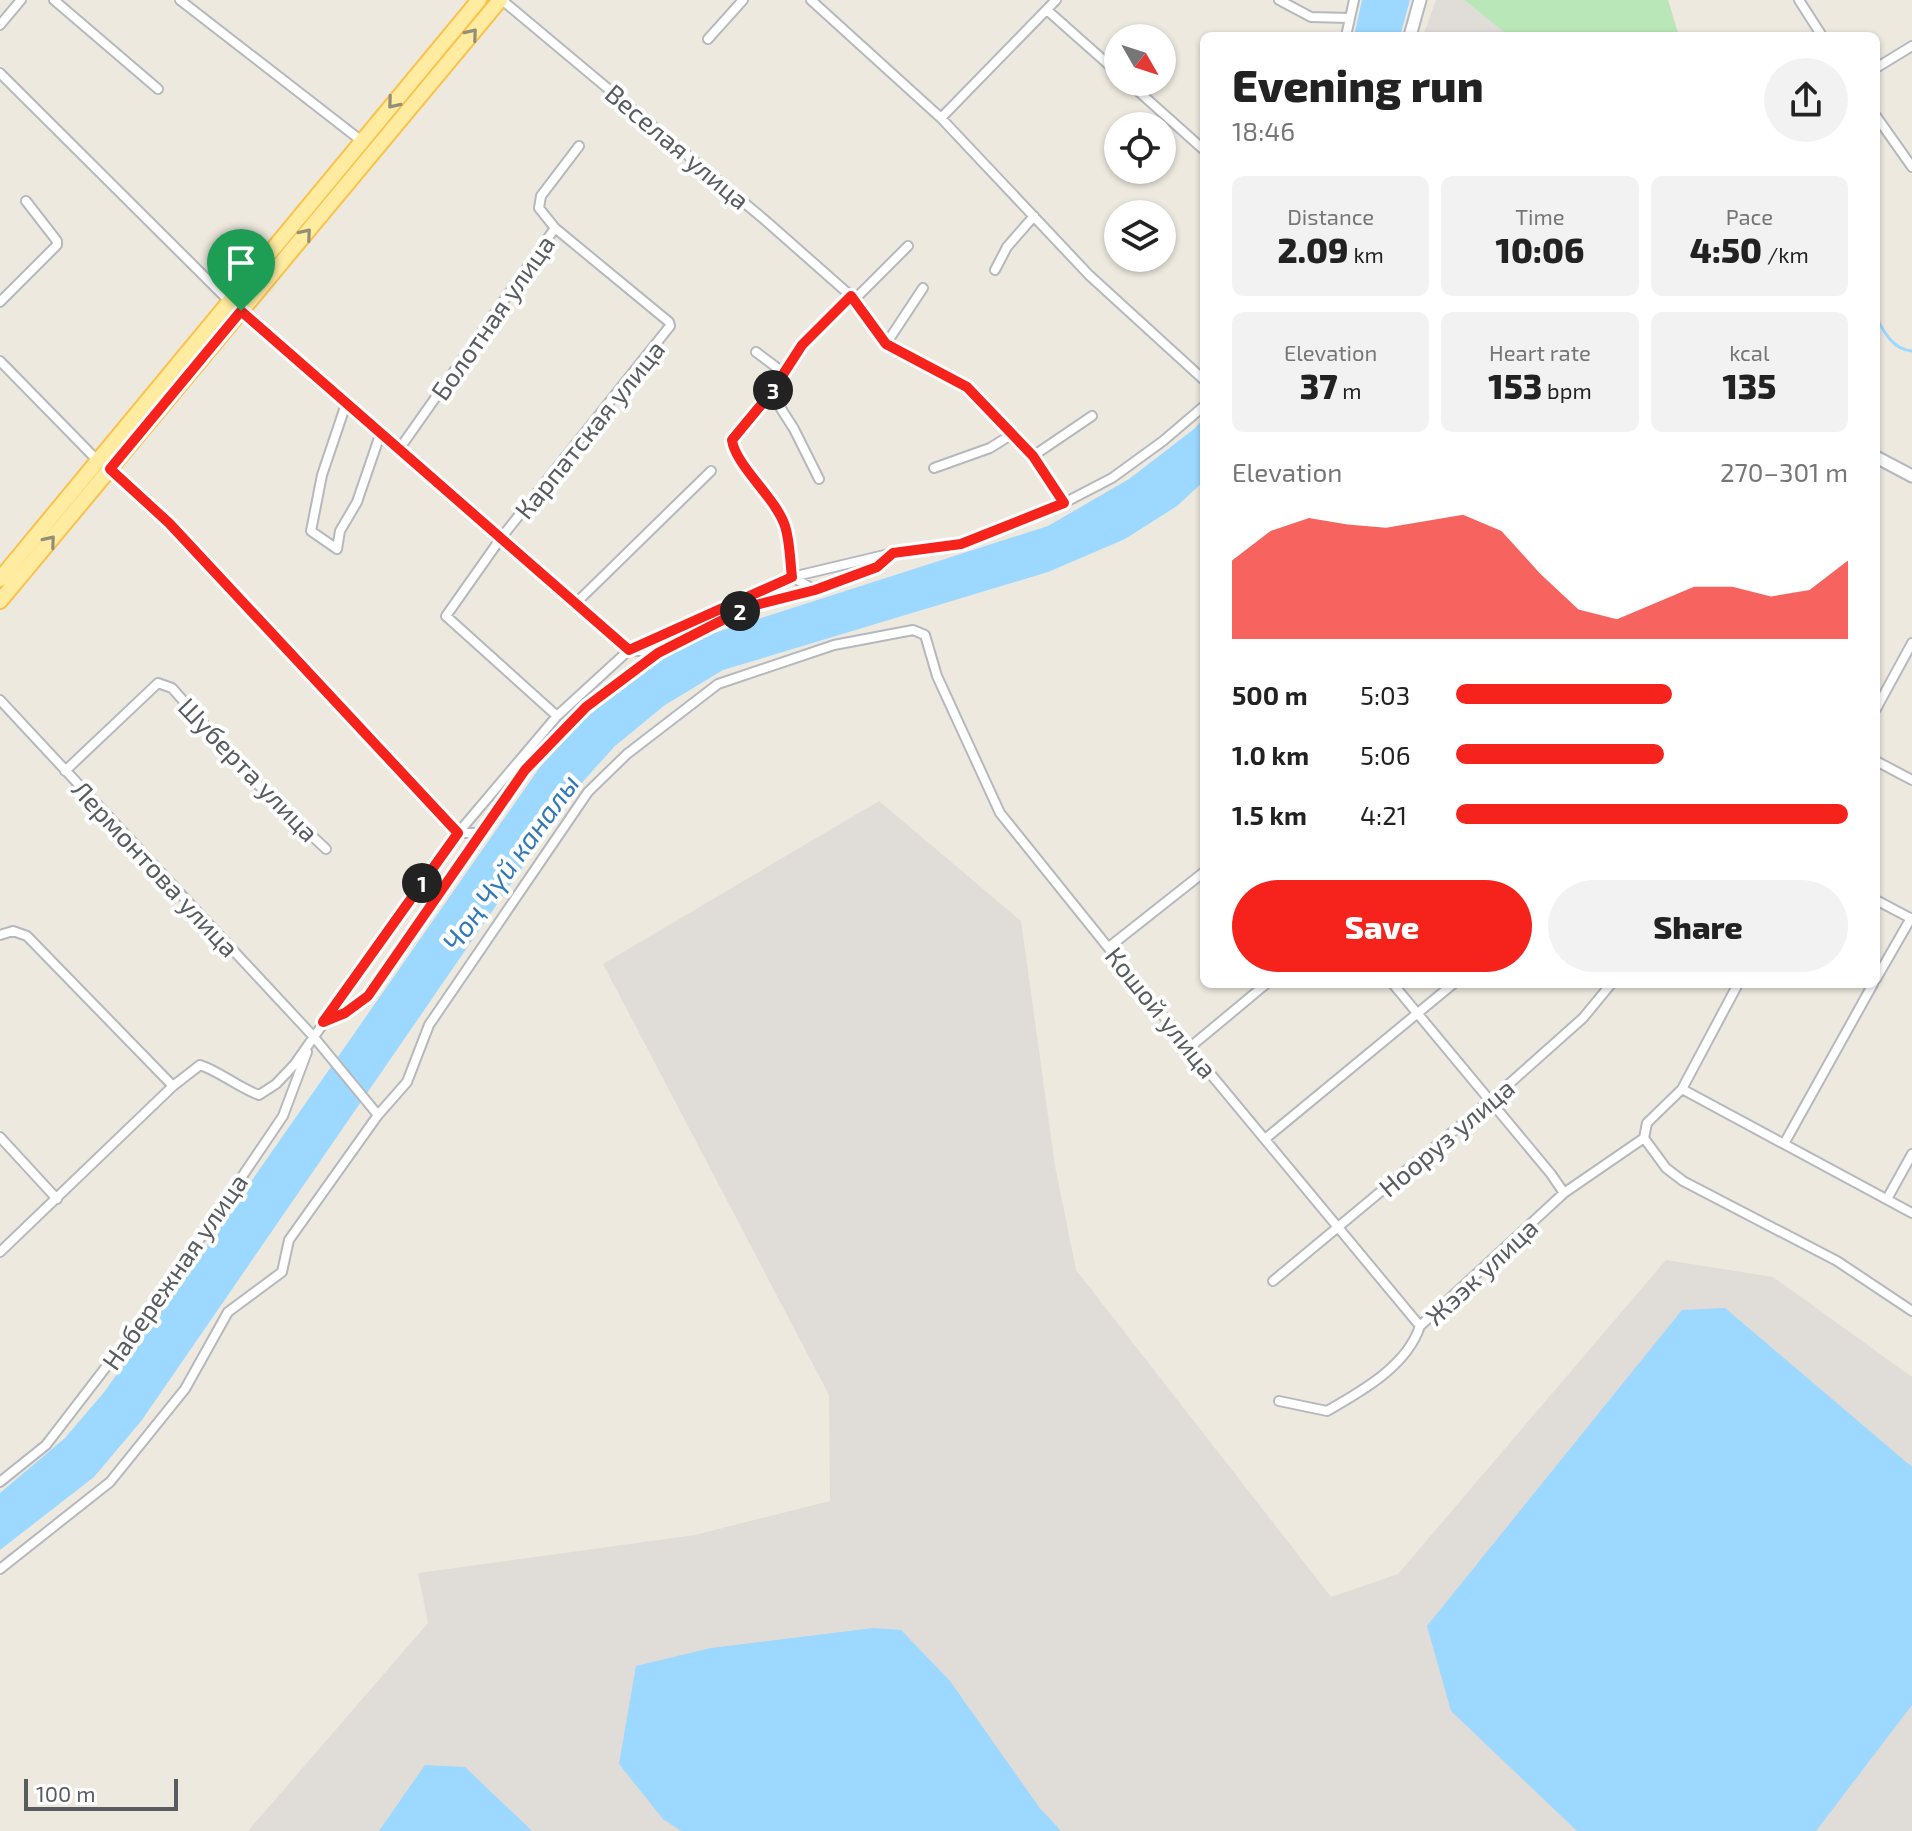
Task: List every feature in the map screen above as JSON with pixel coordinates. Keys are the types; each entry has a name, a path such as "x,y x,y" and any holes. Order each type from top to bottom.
{"main road":[{"path":"235,307 362,141 479,0"},
{"path":"0,601 104,465 235,307 375,151 501,0"},
{"path":"0,579 104,465"}],"street":[{"path":"0,25 21,0"},
{"path":"54,0 158,89"},
{"path":"180,0 375,151"},
{"name":"Веселая улица","path":"501,0 766,221 852,298 886,344 967,387 1014,433 1064,503"},
{"path":"708,39 743,0"},
{"path":"811,0 941,118 1089,275 1200,376"},
{"path":"941,118 1056,0"},
{"path":"1279,0 1311,17 1349,18"},
{"path":"1347,32 1354,0"},
{"path":"1411,32 1420,0"},
{"path":"1799,0 1819,32"},
{"path":"1047,10 1104,61"},
{"path":"1880,66 1912,46"},
{"path":"0,73 235,307 347,401 629,650 658,653"},
{"path":"1144,96 1200,146"},
{"path":"1880,122 1912,167"},
{"name":"Болотная улица","path":"400,448 555,228 539,208 541,196 579,146"},
{"path":"0,302 57,245 26,201"},
{"path":"995,270 1007,247 1034,216"},
{"name":"Карпатская улица","path":"555,228 670,326 501,538 446,616 557,716"},
{"path":"792,577 785,526 762,486 733,449 732,440 771,393 802,345 908,246"},
{"path":"886,344 923,288"},
{"path":"756,352 784,373"},
{"path":"0,361 104,465 169,523 458,833 483,833"},
{"path":"771,393 794,429 819,479"},
{"path":"347,401 322,475 311,531 337,549 340,531 357,502 381,432"},
{"path":"0,1252 173,1086 200,1065 215,1070 237,1087 259,1095 276,1084 294,1065 458,833 557,716 629,650 792,577 893,553 961,544 1064,503 1112,478 1200,409"},
{"path":"1033,456 1092,416"},
{"path":"934,468 990,448 1014,433"},
{"path":"1880,459 1912,476"},
{"path":"576,603 711,471"},
{"path":"323,1022 345,1013 368,996 525,770 586,707 658,653 748,607 815,590 877,567 893,553"},
{"path":"792,577 815,590"},
{"name":"Кошой улица","path":"378,1115 407,1082 429,1025 588,792 627,754 718,684 834,645 913,630 925,635 937,676 1000,813 1189,1048 1420,1326"},
{"path":"1880,702 1912,643"},
{"name":"Шуберта улица","path":"65,771 158,683 172,688 256,783 326,849"},
{"name":"Лермонтова улица","path":"0,700 325,1049 378,1115"},
{"path":"1880,763 1912,780"},
{"path":"1109,947 1200,875"},
{"path":"1880,902 1911,918 1880,973"},
{"path":"0,935 13,931 27,936 173,1086"},
{"path":"1189,1048 1261,988"},
{"path":"1396,988 1564,1193"},
{"path":"1265,1139 1448,988"},
{"name":"Нооруз улица","path":"1273,1281 1491,1100 1583,1018 1608,988"},
{"name":"Жээк улица","path":"1279,1401 1327,1411 1370,1387 1415,1343 1420,1326 1564,1193 1644,1138 1647,1123 1682,1089 1736,988"},
{"path":"1785,1142 1872,988"},
{"name":"Набережная улица","path":"0,1482 46,1445 166,1289 283,1116 313,1036"},
{"path":"1682,1089 1912,1213"},
{"path":"0,1569 110,1482 185,1389 228,1312 282,1272 289,1240 378,1115"},
{"path":"0,1137 57,1199"},
{"path":"1644,1138 1666,1168 1683,1181 1837,1261 1912,1311"},
{"path":"1887,1199 1912,1154"}],"shaded area":[{"path":"1436,0 1464,0 1504,32 1424,32"},
{"path":"879,801 1021,921 1055,1166 1076,1270 1331,1597 1398,1574 1666,1260 1773,1277 1912,1377 1912,1831 248,1831 428,1623 418,1573 695,1535 830,1501 829,1395 603,964"}],"green space":[{"path":"1464,0 1668,0 1678,32 1504,32"}],"water":[{"path":"1362,0 1410,0 1401,32 1355,32"},
{"name":"Чоң Чүй каналы","path":"1200,422 1200,485 1177,506 1125,539 1048,572 723,670 665,705 615,746 577,788 142,1420 94,1477 0,1550 0,1493 65,1438 105,1391 540,767 582,722 634,675 702,637 1048,526 1129,479"},
{"path":"1725,1308 1912,1467 1912,1705 1816,1831 1577,1831 1451,1711 1427,1626 1682,1310"},
{"path":"874,1628 901,1630 950,1681 1039,1807 1061,1831 681,1831 663,1819 619,1764 636,1666 711,1648"},
{"path":"425,1765 465,1767 532,1831 379,1831"}],"waterway":[{"path":"1880,324 1894,344 1912,351"}],"route":[{"path":"851,296 886,344 967,387 1014,433 1064,503 961,544 893,553 877,567 815,590 748,607 658,653 586,707 525,770 368,996 345,1013 323,1022 458,833 169,523 110,469 241,311 629,650 792,577 785,526 762,486 733,449 732,440 771,393 802,345 851,296"}]}
